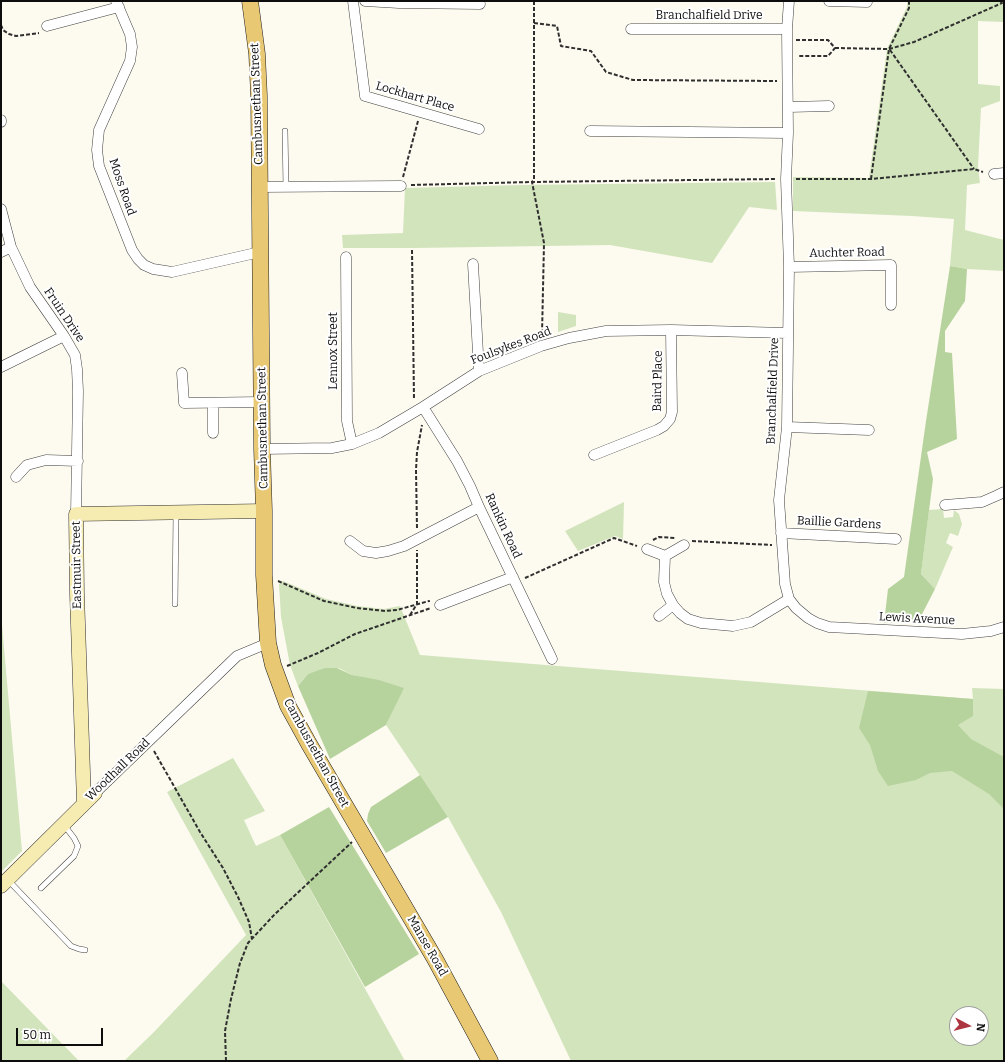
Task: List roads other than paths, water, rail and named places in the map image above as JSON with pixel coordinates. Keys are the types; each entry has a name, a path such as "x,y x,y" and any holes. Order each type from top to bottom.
{"main road":[{"name":"Cambusnethan Street","path":"250,1 257,54 259,96 264,575 268,643 275,671 288,706 361,832"},
{"name":"Manse Road","path":"361,832 435,959 490,1061"}],"street":[{"name":"Lockhart Place","path":"353,1 365,96 479,129"},
{"path":"365,1 480,4"},
{"name":"Branchalfield Drive","path":"789,1 787,29 789,107 786,179 789,267 787,427 779,500 785,584 789,599"},
{"path":"829,1 867,2"},
{"path":"48,26 118,4"},
{"name":"Moss Road","path":"118,4 130,34 132,47 130,61 99,130 97,150 99,166 132,250 144,265 153,269 172,272 260,252"},
{"name":"Branchalfield Drive","path":"631,30 787,29"},
{"path":"789,107 829,106"},
{"path":"590,131 788,134"},
{"path":"259,187 401,186"},
{"name":"Fruin Drive","path":"1,209 11,247 30,287 64,336 75,355 77,369 78,462 76,514"},
{"path":"1,252 11,247"},
{"name":"Lennox Street","path":"346,257 347,421 352,444"},
{"path":"474,264 479,371"},
{"name":"Auchter Road","path":"789,267 891,265 891,305"},
{"name":"Foulsykes Road","path":"262,449 332,448 352,444 379,433 421,410 479,371 541,346 569,338 606,331 671,330 787,333"},
{"name":"Baird Place","path":"594,455 657,430 664,426 670,419 672,412 671,330"},
{"path":"1,366 64,336"},
{"path":"182,373 184,403 262,402"},
{"path":"213,403 213,433"},
{"name":"Rankin Road","path":"421,410 457,461 552,659"},
{"path":"787,427 870,430"},
{"path":"16,477 27,465 46,460 78,462"},
{"path":"945,505 982,502 1004,492"},
{"path":"350,541 363,551 376,553 396,549 479,507"},
{"name":"Eastmuir Street","path":"84,803 77,602 76,514 264,511"},
{"name":"Baillie Gardens","path":"781,533 896,540"},
{"path":"665,556 685,541"},
{"path":"648,545 665,556"},
{"path":"665,556 664,582 667,594 673,605 688,619 701,623 733,626 750,622 789,599"},
{"path":"436,607 514,580"},
{"name":"Lewis Avenue","path":"789,599 796,608 808,618 829,627 962,634 991,631 1004,627"},
{"path":"659,616 673,605"},
{"name":"Woodhall Road","path":"4,883 84,803 237,656 268,643"}],"lane":[{"path":"285,131 286,187"},
{"path":"175,604 176,513"},
{"path":"41,888 74,856 78,846 74,838 63,824"},
{"path":"4,883 71,946 85,950"}]}
